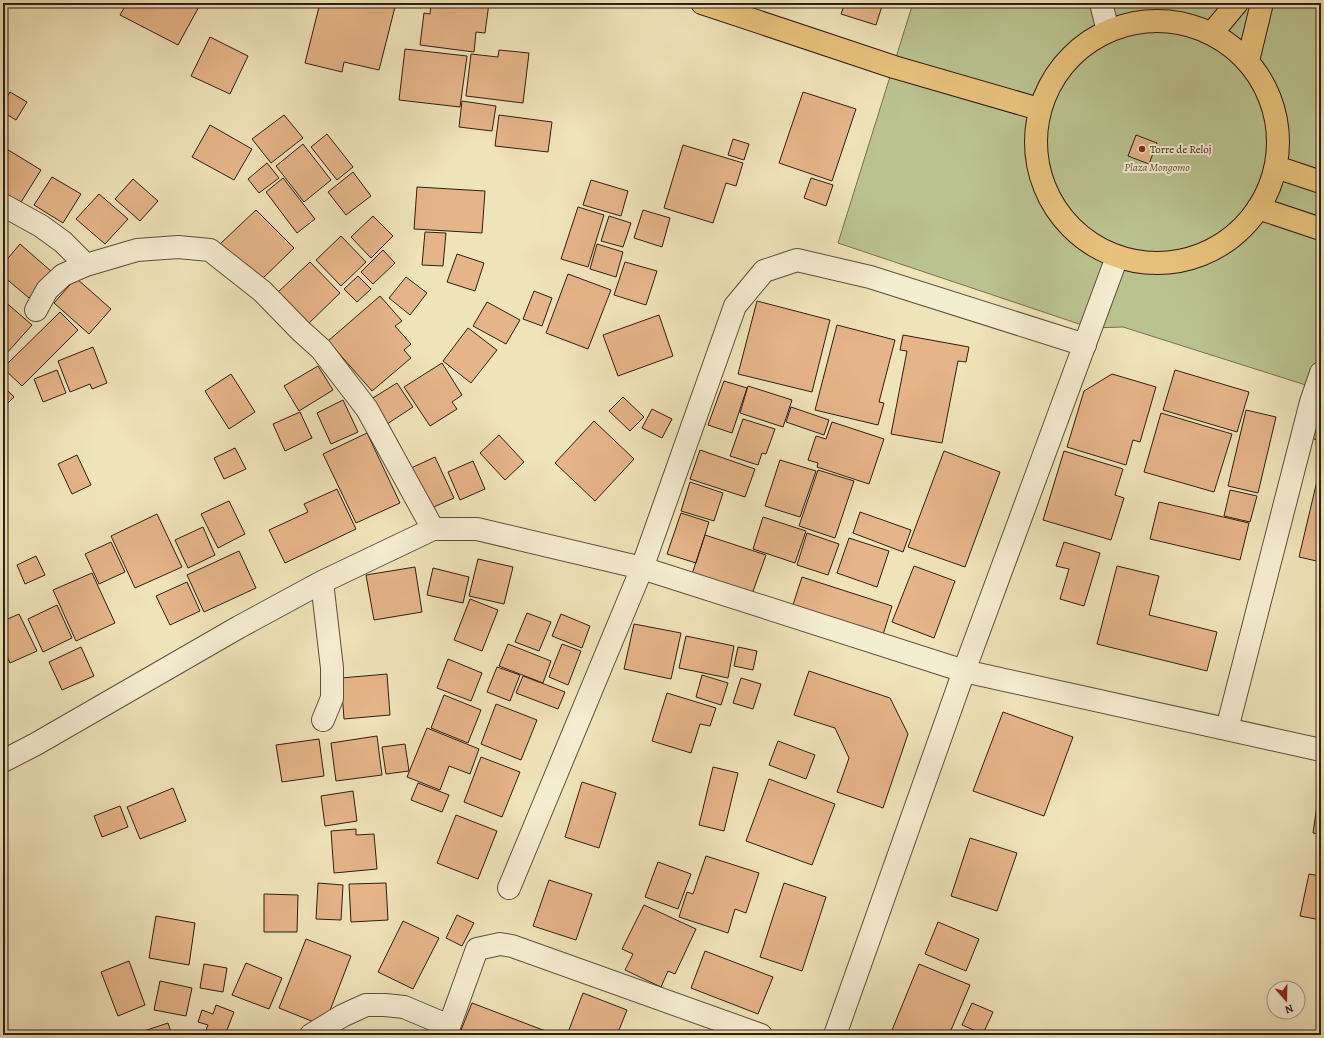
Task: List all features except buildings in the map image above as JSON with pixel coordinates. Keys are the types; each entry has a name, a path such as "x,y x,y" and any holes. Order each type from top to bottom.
{"main road":[{"path":"702,3 894,67 1039,109"},
{"path":"1212,33 1237,3"},
{"path":"1248,61 1262,3"},
{"path":"1142,21 1178,22 1212,33 1232,46 1248,61 1265,84 1275,111 1279,139 1276,167 1269,189 1258,208 1237,233 1211,251 1180,261 1156,263 1148,263 1117,257 1084,240 1058,214 1041,182 1034,145 1039,109 1054,76 1077,49 1108,31 1142,21"},
{"path":"1276,167 1321,182"},
{"path":"1258,208 1321,229"}],"street":[{"path":"1101,3 1108,31"},
{"path":"3,205 42,226 63,242 86,265"},
{"path":"36,310 47,290 63,275 86,265 137,250 178,247 210,250 262,291 321,349 367,409 433,529"},
{"path":"835,1035 964,671 1117,257"},
{"path":"509,888 642,568 735,306 764,271 797,260 870,277 1084,345"},
{"path":"1227,729 1309,410 1321,373"},
{"path":"3,761 43,741 240,627 322,582 433,529 477,529 642,568 964,671 1321,750"},
{"path":"322,582 332,668 332,698 323,720"},
{"path":"311,1035 342,1016 366,1005 404,1007 447,1030 476,949 500,944 512,946 761,1035"}],"green space":[{"name":"Plaza Mongomo","path":"913,3 1321,3 1321,359 1312,387 1123,327 1091,328 838,243"}],"place":[{"name":"Torre de Reloj","path":"1142,149"}]}
